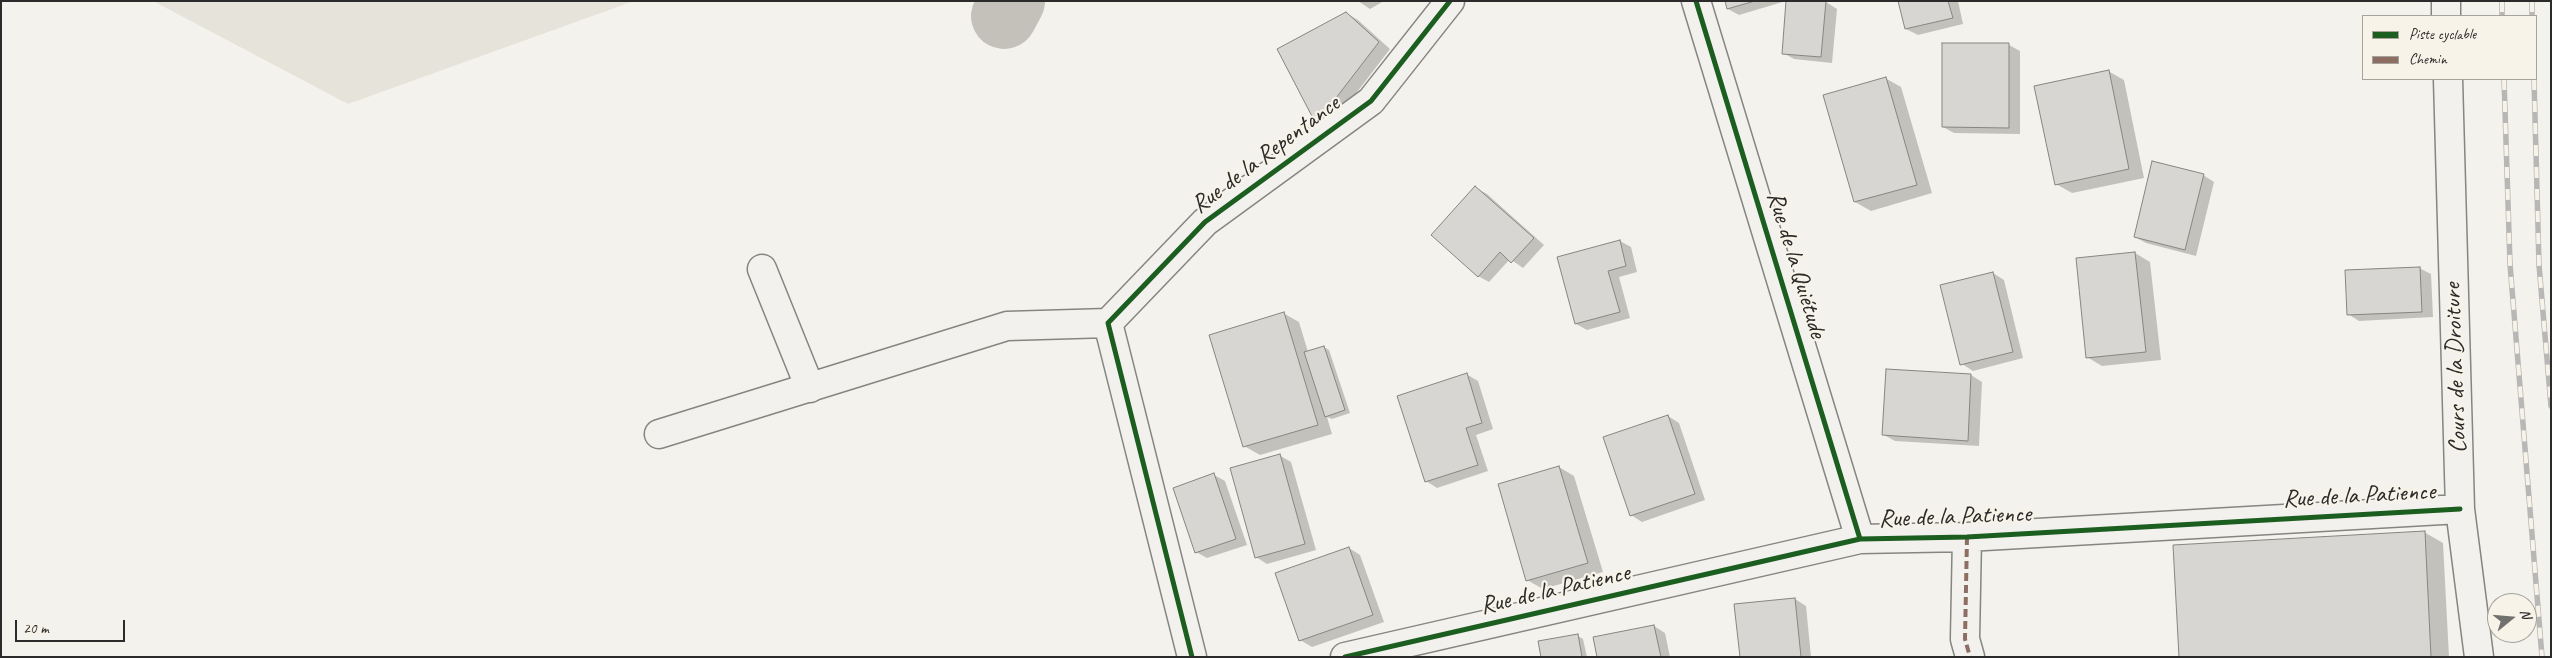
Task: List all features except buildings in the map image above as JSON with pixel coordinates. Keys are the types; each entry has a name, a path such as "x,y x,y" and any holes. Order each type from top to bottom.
{"street":[{"name":"Rue de la Repentance","path":"1108,324 1205,222 1371,101 1450,1"},
{"name":"Rue de la Quiétude","path":"1696,1 1860,539"},
{"path":"2446,1 2446,15"},
{"name":"Cours de la Droiture","path":"2448,80 2460,509 2479,657"},
{"path":"762,269 810,388"},
{"path":"659,434 1006,326 1108,324 1192,657"},
{"name":"Rue de la Patience","path":"1344,657 1860,539 1967,537 2460,509"},
{"path":"1967,537 1965,640 1970,657"}],"shaded area":[{"path":"153,1 634,1 348,104"}],"waterway":[{"path":"1004,16 1012,1"}],"railway":[{"path":"2502,1 2502,15"},
{"path":"2532,1 2532,15"},
{"path":"2504,80 2510,264 2542,657"},
{"path":"2534,80 2539,265 2551,406"}],"marked path":[{"path":"1967,537 1965,639 1970,657"}],"cycle path":[{"path":"1192,657 1108,323 1205,222 1371,101 1450,1"},
{"path":"1696,1 1860,539"},
{"path":"1345,657 1860,539 1967,537 2460,509"}]}
